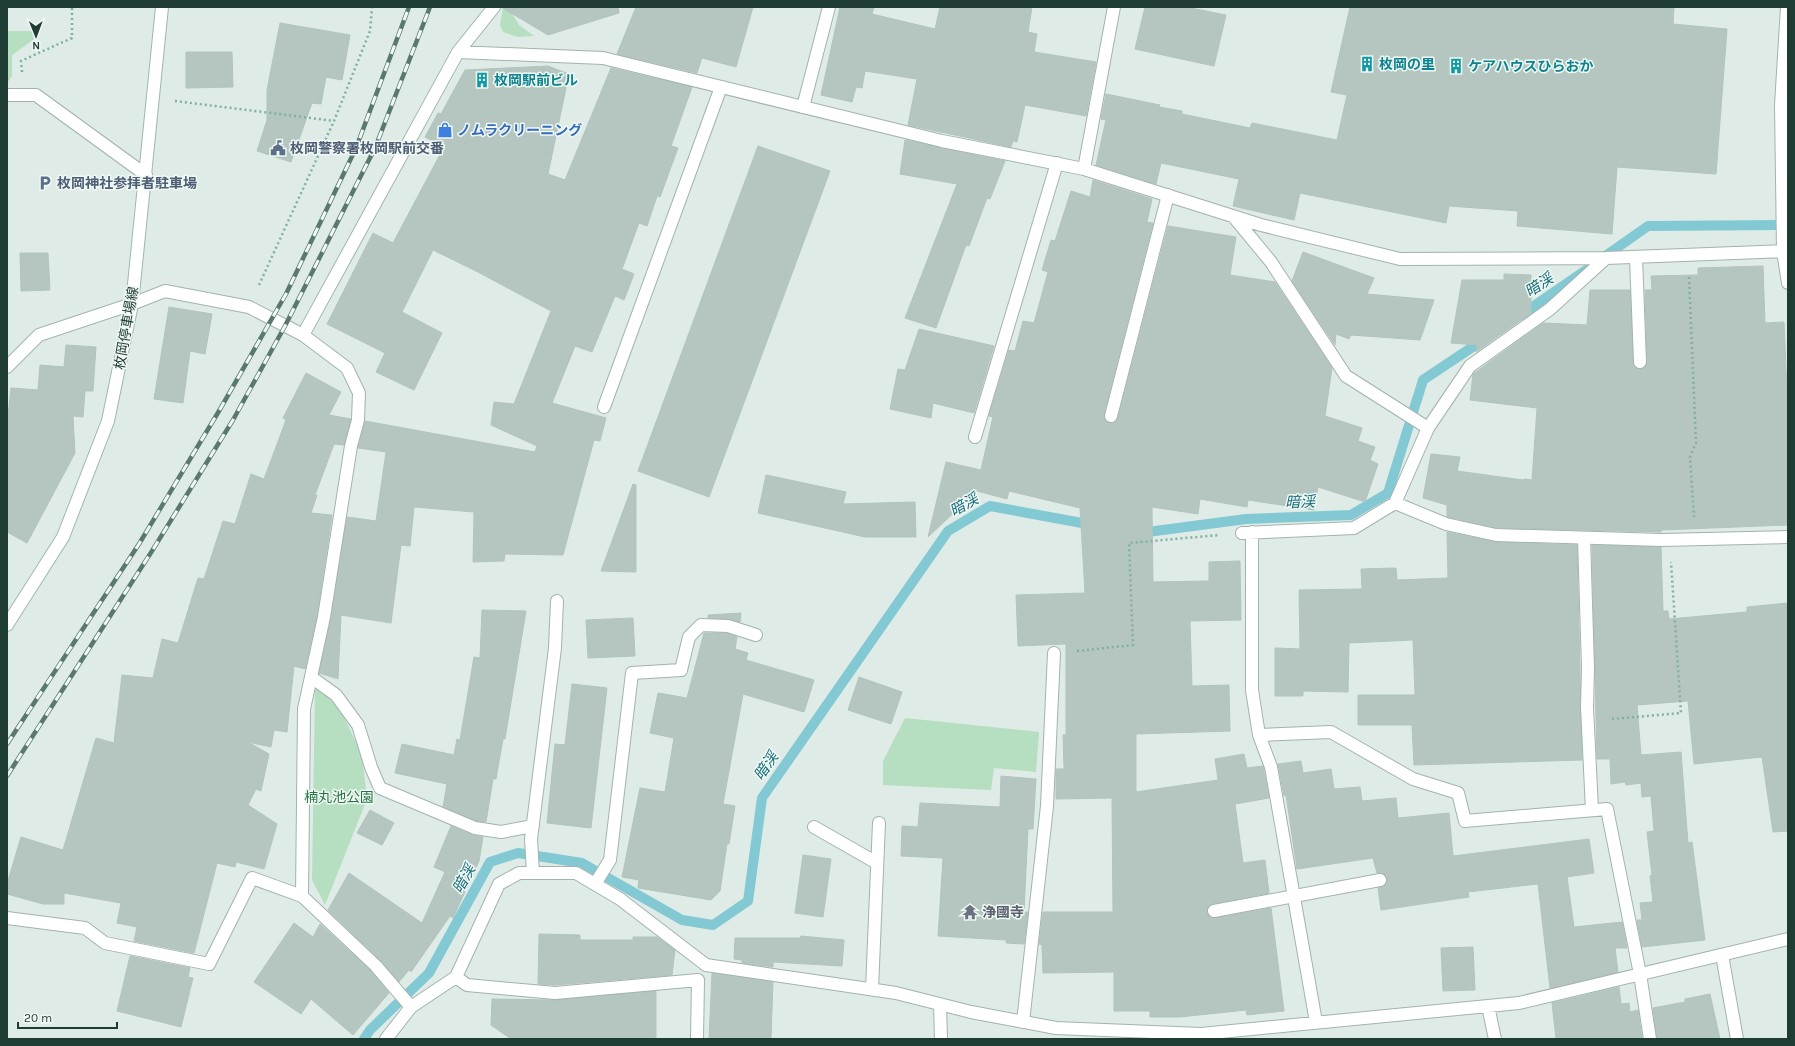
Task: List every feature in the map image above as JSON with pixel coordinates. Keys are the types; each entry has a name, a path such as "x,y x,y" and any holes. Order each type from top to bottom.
{"street":[{"name":"枚岡停車場線","path":"7,625 63,537 108,422 132,304 162,7"},
{"path":"303,335 458,52 494,7"},
{"path":"803,107 829,7"},
{"path":"1084,169 1114,7"},
{"path":"1786,7 1781,105 1783,201 1788,283"},
{"path":"458,52 603,58 942,141 1084,169 1261,225 1400,259 1606,258 1785,250"},
{"path":"604,407 721,87"},
{"path":"7,95 36,95 146,175"},
{"path":"975,437 1057,163"},
{"path":"1111,416 1168,195"},
{"path":"1233,216 1271,262 1346,376 1427,427"},
{"path":"1636,257 1640,362"},
{"path":"1316,1022 1295,896 1271,767 1259,735 1252,690 1247,533 1354,528 1395,503 1427,427 1470,366 1550,309 1606,258"},
{"path":"7,367 40,335 132,304 164,291 249,307 303,335 347,368 359,393 358,420 351,446 324,617 304,709 302,896"},
{"path":"1395,503 1446,524 1496,535 1670,540 1788,537"},
{"path":"1584,538 1588,668 1587,722 1592,810"},
{"path":"532,867 531,839 556,648 557,601"},
{"path":"597,882 610,860 632,673 681,670 689,637 701,626 728,626 756,635"},
{"path":"1023,1022 1047,806 1054,653"},
{"path":"311,677 336,694 358,725 371,767 380,788 476,828 500,832 533,826"},
{"path":"1259,735 1331,732 1413,779 1458,793 1466,820 1606,809 1640,974 1650,1039"},
{"path":"872,989 879,823"},
{"path":"814,828 877,863"},
{"path":"386,1039 410,1006 456,977 499,884 532,867 576,873 597,882 706,965 896,993 971,1012 1056,1028 1201,1036 1316,1022 1519,1003 1788,939"},
{"path":"7,918 85,928 106,943 209,964 252,878 302,896 376,966 410,1006"},
{"path":"1214,911 1380,880"},
{"path":"1722,955 1737,1039"},
{"path":"697,1039 698,980 706,965"},
{"path":"456,977 467,985 555,992 698,980"},
{"path":"940,1004 941,1039"},
{"path":"1488,1006 1496,1039"}],"path":[{"path":"21,61 72,38 72,7"},
{"path":"249,307 334,121 370,31 372,7 368,7"},
{"path":"154,98 334,121"},
{"path":"1687,255 1695,388 1696,443 1690,456 1695,539"},
{"path":"1054,653 1133,645 1129,543 1247,533"},
{"path":"1587,722 1681,713 1670,540"}],"green space":[{"path":"503,7 512,13 519,25 534,36 518,37 503,32 500,25"},
{"path":"7,31 33,31 35,33 33,40 12,55 12,76 7,83"},
{"name":"楠丸池公園","path":"320,688 342,713 362,755 367,799 325,905 312,880 315,689"},
{"path":"905,718 1039,732 1036,772 994,768 991,790 883,785 883,761"}],"building":[{"path":"501,7 618,7 619,13 548,35"},
{"path":"636,7 753,7 736,67 702,58 697,73 617,54"},
{"path":"840,7 874,7 872,14 935,29 940,7 1032,7 1028,32 1037,34 1034,52 1096,62 1086,116 1025,105 1017,142 1013,141 1011,147 908,125 917,79 865,71 862,88 856,87 852,102 821,95"},
{"path":"1145,7 1186,7 1226,15 1214,66 1135,49"},
{"path":"1350,7 1674,7 1673,24 1727,29 1716,174 1617,167 1612,234 1517,226 1518,211 1449,206 1446,223 1300,193 1294,220 1233,206 1239,179 1161,163 1156,184 1096,165 1106,120 1101,119 1106,94 1160,105 1159,107 1182,111 1182,114 1250,128 1252,123 1337,140 1347,95 1331,92"},
{"path":"280,23 350,35 342,80 326,77 321,104 312,103 291,162 257,151 267,120 267,90"},
{"path":"186,52 232,52 233,87 186,88"},
{"path":"548,66 569,74 548,174 565,180 611,68 692,87 671,146 678,148 660,197 657,196 647,226 639,223 622,269 634,274 624,300 615,296 592,352 575,346 552,403 606,418 600,441 594,440 563,555 505,554 504,561 473,562 474,512 414,507 410,546 401,545 391,623 341,615 338,679 319,673 331,618 347,517 376,521 386,452 358,448 365,421 535,452 537,446 491,425 494,402 514,404 551,311 433,250 402,312 442,333 414,390 376,372 385,353 327,324 373,233 393,243 444,147 425,137 438,113 441,114 465,70"},
{"path":"905,140 1005,161 990,199 987,198 969,246 966,245 936,328 905,318 957,184 900,174"},
{"path":"758,146 830,171 709,497 638,471"},
{"path":"1093,180 1152,199 1147,222 1153,223 1104,414 1106,422 1113,423 1118,418 1168,226 1236,237 1230,275 1275,282 1332,368 1325,416 1362,428 1358,441 1375,447 1370,460 1378,464 1365,502 1318,487 1314,510 1248,500 1247,507 1200,499 1198,514 1152,507 1153,582 1209,581 1209,562 1240,561 1241,620 1190,621 1192,686 1229,685 1230,731 1136,734 1136,792 1218,780 1215,759 1244,754 1247,768 1263,766 1269,798 1235,804 1243,863 1265,860 1269,893 1213,904 1209,906 1207,912 1209,916 1215,918 1271,908 1284,1011 1247,1015 1246,1010 1180,1017 1150,1017 1150,1011 1114,1011 1114,972 1043,973 1042,945 1039,944 1043,912 1113,912 1112,798 1056,799 1056,769 1064,769 1063,735 1066,735 1066,644 1018,646 1016,595 1085,593 1080,508 1009,491 1007,499 977,491 928,537 946,462 981,470 993,417 989,416 1009,350 1015,351 1023,321 1034,323 1048,272 1042,270 1051,240 1055,241 1071,191 1090,197"},
{"path":"1303,252 1374,278 1367,294 1434,300 1420,340 1351,335 1349,339 1336,334 1335,345 1292,281"},
{"path":"20,253 48,253 50,290 21,291"},
{"path":"1763,266 1765,323 1784,322 1788,391 1788,525 1661,530 1661,532 1497,528 1448,517 1447,505 1423,498 1431,454 1460,457 1457,471 1532,480 1537,408 1470,400 1473,374 1543,323 1587,325 1590,290 1630,290 1633,362 1636,368 1641,369 1644,368 1647,362 1645,290 1652,290 1651,276 1698,275 1698,268"},
{"path":"1504,274 1531,275 1531,313 1476,352 1477,345 1451,343 1462,280 1504,280"},
{"path":"169,307 212,314 205,354 190,351 183,403 154,399"},
{"path":"919,329 994,346 974,413 933,403 931,418 890,409 898,369 905,370"},
{"path":"66,345 96,347 93,391 85,391 83,417 73,416 75,453 27,543 7,532 7,426 11,388 38,390 40,365 64,367"},
{"path":"306,373 341,392 329,415 351,419 344,445 334,444 315,495 317,495 311,513 332,515 317,616 305,669 294,666 287,732 274,730 271,747 248,742 269,754 261,791 256,789 248,805 277,824 264,869 236,862 235,867 217,863 194,953 134,941 137,927 117,923 121,903 64,893 64,904 43,904 7,894 7,884 21,837 63,850 96,738 114,743 122,675 153,678 162,639 178,643 198,578 204,579 223,521 235,524 251,474 264,479 286,420 283,418"},
{"path":"766,475 846,492 843,504 915,502 916,537 865,537 758,513"},
{"path":"633,484 636,485 636,572 601,571"},
{"path":"1447,532 1496,542 1577,545 1582,760 1414,765 1412,725 1358,725 1358,695 1415,695 1413,640 1349,643 1348,692 1303,691 1303,696 1275,696 1275,648 1300,649 1299,590 1362,589 1361,569 1396,568 1397,580 1448,578"},
{"path":"1592,545 1661,547 1663,611 1668,611 1669,619 1747,612 1747,607 1788,603 1788,831 1773,832 1762,757 1694,764 1688,701 1637,705 1641,755 1681,752 1688,843 1692,842 1705,940 1642,947 1637,920 1642,920 1640,903 1653,902 1650,876 1652,875 1647,832 1654,831 1651,796 1642,797 1641,783 1626,785 1625,782 1611,784 1610,759 1597,759"},
{"path":"482,610 526,611 505,739 503,739 496,779 493,779 486,822 477,821 443,807 447,784 395,773 402,744 454,755 457,739 460,740 474,657 480,658"},
{"path":"741,613 740,622 728,619 708,618 708,615"},
{"path":"633,618 635,656 588,658 586,620"},
{"path":"704,633 727,633 737,637 735,649 748,653 746,660 814,680 804,712 743,694 723,804 735,806 729,844 727,844 720,891 711,900 638,888 639,880 622,877 640,788 665,792 674,738 650,733 658,693 687,698"},
{"path":"859,677 902,692 891,724 848,710"},
{"path":"572,684 607,688 591,828 547,823 555,744 565,745"},
{"path":"1301,761 1303,773 1331,769 1334,789 1360,787 1362,801 1396,798 1398,818 1449,813 1453,856 1589,839 1594,873 1567,877 1574,927 1622,922 1627,948 1615,948 1618,972 1550,988 1538,884 1468,892 1469,897 1381,910 1378,888 1385,885 1387,879 1383,873 1377,873 1373,858 1297,869 1286,795 1284,796 1278,764"},
{"path":"1001,776 1036,779 1033,829 1028,829 1024,912 1028,912 1024,944 1006,943 1006,940 938,936 943,858 901,856 902,826 918,827 920,803 1000,807"},
{"path":"370,810 394,823 382,845 357,833"},
{"path":"451,826 472,835 483,837 479,861 453,918 450,916 411,972 409,970 399,982 381,961 328,910 349,873 422,923 445,872 434,867"},
{"path":"803,855 831,859 823,917 795,913"},
{"path":"294,923 313,937 320,924 371,971 389,993 353,1035 311,999 301,1014 254,982"},
{"path":"539,934 580,935 580,940 633,940 633,937 657,937 675,950 672,975 555,985 538,984"},
{"path":"801,936 844,940 842,966 773,962 773,967 742,963 742,960 734,959 735,938 800,938"},
{"path":"1473,947 1475,990 1443,991 1441,948"},
{"path":"130,956 190,968 188,977 193,978 181,1027 117,1011"},
{"path":"712,973 773,982 771,1039 709,1039"},
{"path":"1619,987 1621,1004 1629,1003 1630,1012 1638,1010 1642,1039 1556,1039 1552,1003"},
{"path":"656,991 656,1039 511,1039 491,1025 492,999 556,1000"},
{"path":"1710,994 1720,1039 1657,1039 1653,1008 1685,1002 1685,999"}],"waterway":[{"name":"暗渓","path":"1601,259 1648,226 1788,225"},
{"name":"暗渓","path":"1521,315 1586,270"},
{"name":"暗渓","path":"1140,533 1246,519 1351,515 1388,493 1423,380 1486,338"},
{"name":"暗渓","path":"364,1039 370,1030 429,973 490,862 518,853 582,863 682,920 713,925 748,901 762,798 948,531 990,506 1093,525"}],"railway":[{"path":"7,744 139,544 219,411 286,294 356,148 409,7"},
{"path":"7,776 152,551 233,420 285,326 375,148 430,7"}],"place":[{"name":"枚岡の里","path":"1367,64"},
{"name":"ケアハウスひらおか","path":"1456,66"},
{"name":"枚岡駅前ビル","path":"482,80"},
{"name":"ノムラクリーニング","path":"445,130"},
{"name":"枚岡警察署枚岡駅前交番","path":"278,148"},
{"name":"枚岡神社参拝者駐車場","path":"45,183"},
{"name":"浄國寺","path":"970,912"}]}
